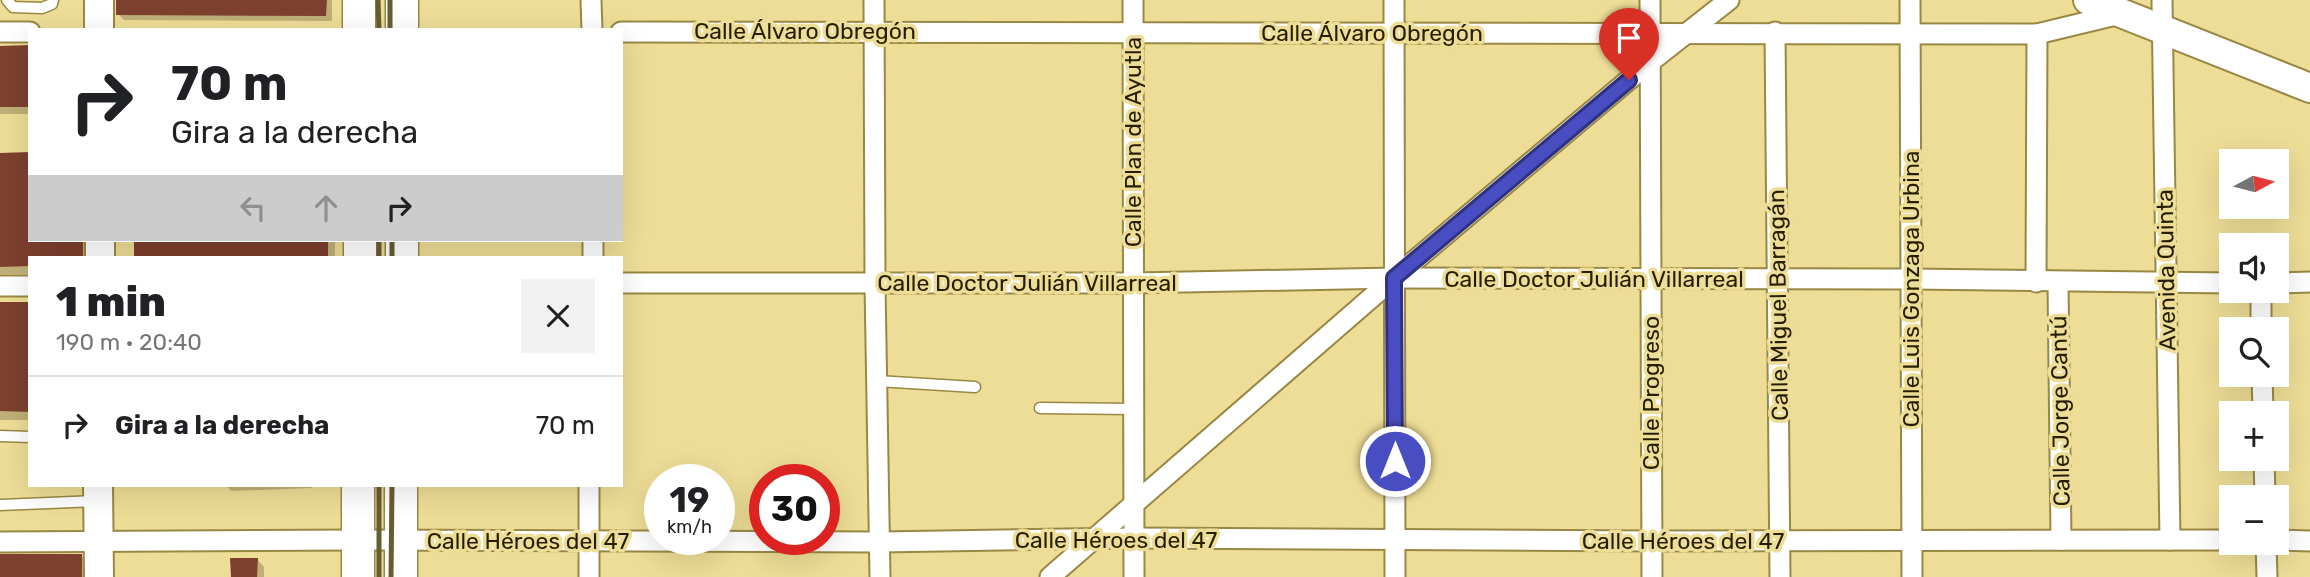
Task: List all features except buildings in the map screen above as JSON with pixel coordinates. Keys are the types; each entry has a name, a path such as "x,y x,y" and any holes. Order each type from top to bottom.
{"main road":[{"path":"359,0 359,28"},
{"path":"402,0 402,28"},
{"path":"358,487 358,577"},
{"path":"401,487 401,577"}],"street":[{"path":"99,0 99,28"},
{"path":"591,0 592,28"},
{"path":"874,0 880,577"},
{"name":"Calle Plan de Ayutla","path":"1133,0 1134,577"},
{"path":"1394,0 1395,577"},
{"name":"Calle Progreso","path":"1650,0 1652,577"},
{"path":"1051,577 1394,278 1650,62 1729,0"},
{"name":"Calle Luis Gonzaga Urbina","path":"1910,0 1912,577"},
{"path":"2088,0 2310,88"},
{"name":"Avenida Quinta","path":"2162,0 2170,540"},
{"name":"Calle Álvaro Obregón","path":"623,32 2037,34 2120,14"},
{"path":"0,32 28,33"},
{"name":"Calle Miguel Barragán","path":"1775,32 1780,577"},
{"path":"2036,282 2037,34"},
{"name":"Calle Doctor Julián Villarreal","path":"623,283 875,285 1394,278 1911,279 2219,283"},
{"name":"Calle Jorge Cantú","path":"2058,282 2061,540"},
{"path":"2289,283 2310,282"},
{"path":"0,286 28,286"},
{"path":"589,487 589,577"},
{"path":"98,493 99,577"},
{"name":"Calle Héroes del 47","path":"0,542 880,542 1134,538 2219,540"},
{"path":"2289,540 2310,541"},
{"path":"2266,555 2267,577"}],"lane":[{"path":"6,0 13,7 42,8 52,4 53,0"},
{"path":"877,381 975,387"},
{"path":"1040,408 1134,409"},
{"path":"0,436 28,437"},
{"path":"0,505 98,493"}],"railway":[{"path":"378,0 379,28"},
{"path":"390,0 390,28"},
{"path":"379,242 379,256"},
{"path":"392,242 392,256"},
{"path":"379,487 379,577"},
{"path":"391,577 392,487"}],"route":[{"path":"1395,461 1394,278 1629,80"}]}
